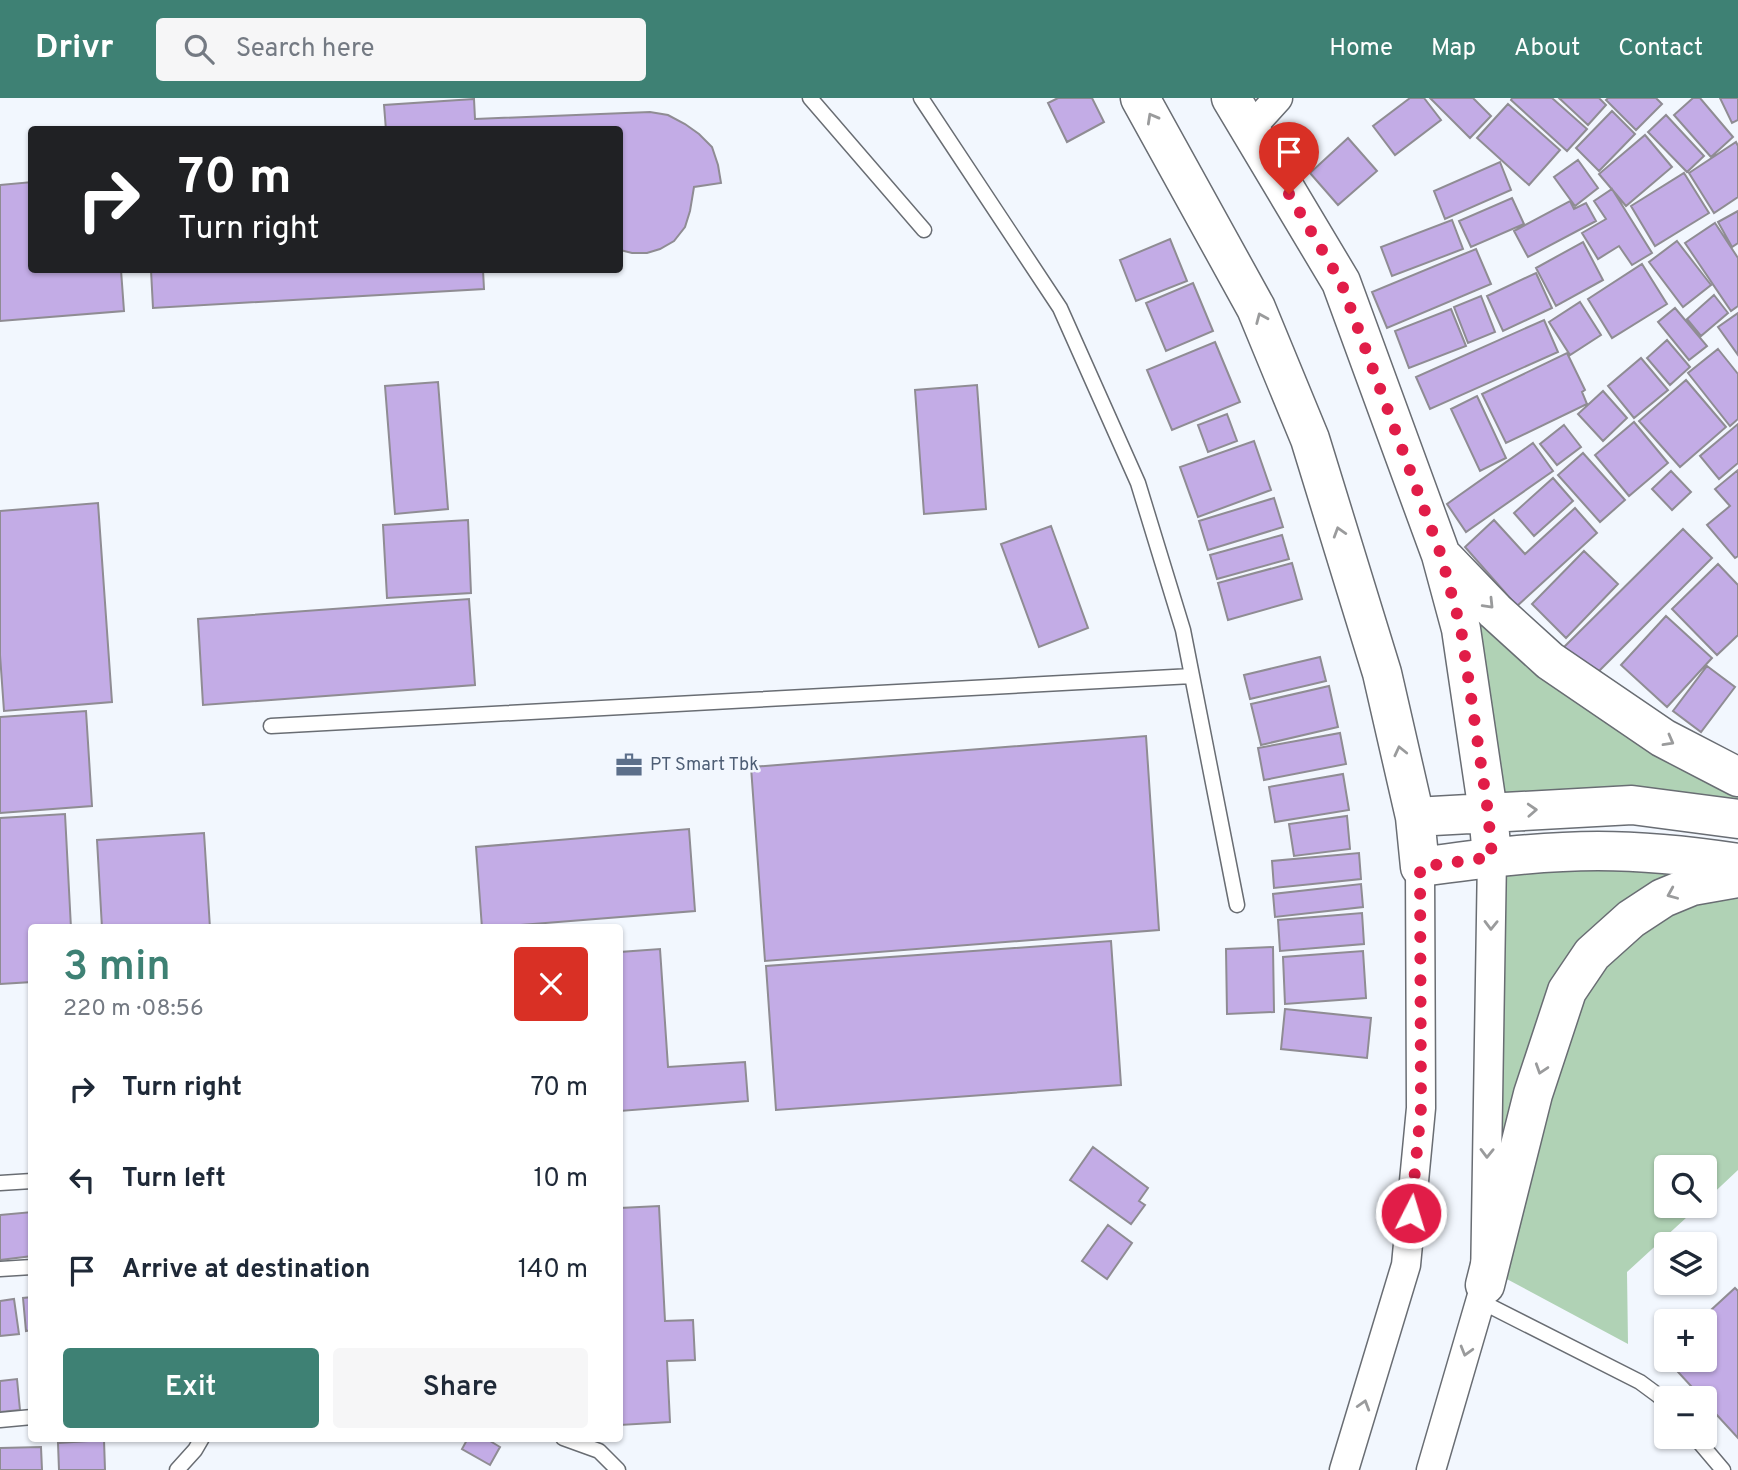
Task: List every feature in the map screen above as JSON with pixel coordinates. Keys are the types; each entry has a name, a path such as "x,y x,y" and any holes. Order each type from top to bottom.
{"main road":[{"path":"1140,98 1256,308 1310,439 1382,673 1415,817 1420,867 1492,857 1598,851 1684,855 1738,863"},
{"path":"1241,114 1341,282 1441,555 1461,629 1492,857"},
{"path":"1441,555 1495,611 1550,661 1663,738 1738,777"},
{"path":"1415,817 1632,804 1738,819"},
{"path":"1483,1293 1532,1094 1566,991 1592,954 1631,919 1664,898 1692,886 1738,877"}],"street":[{"path":"1241,114 1278,98"},
{"path":"1431,1470 1483,1293 1492,857"},
{"path":"1344,1470 1406,1265 1421,1108 1420,867"}],"lane":[{"path":"810,98 924,230"},
{"path":"921,98 1060,307 1138,483 1183,629 1237,905"},
{"path":"271,726 1192,676"},
{"path":"0,1183 28,1181"},
{"path":"0,1269 28,1267"},
{"path":"1483,1293 1640,1382 1654,1393"},
{"path":"0,1420 28,1417"},
{"path":"177,1470 200,1442"},
{"path":"574,1442 599,1451 618,1470"},
{"path":"1705,1449 1723,1470"}],"green space":[{"path":"1441,555 1738,780 1738,832 1488,812"},
{"path":"1492,857 1738,867 1738,1170 1717,1190 1717,1155 1654,1155 1654,1218 1686,1218 1671,1232 1654,1232 1654,1247 1627,1272 1628,1344 1503,1277 1485,1285"}],"building":[{"path":"1058,98 1092,98 1104,122 1067,142 1048,103"},
{"path":"1410,98 1424,98 1441,120 1395,155 1373,126"},
{"path":"1430,98 1473,98 1491,116 1470,138"},
{"path":"1552,98 1587,129 1567,151 1511,100"},
{"path":"1559,98 1599,98 1606,105 1588,125"},
{"path":"1656,98 1662,104 1636,130 1606,100"},
{"path":"1693,98 1700,98 1733,137 1711,157 1674,115"},
{"path":"1720,98 1738,98 1738,120 1732,123"},
{"path":"474,99 475,119 650,112 668,115 699,134 712,147 721,183 694,187 685,227 674,241 647,253 632,253 623,251 623,126 386,126 384,105"},
{"path":"1508,104 1560,150 1529,185 1477,138"},
{"path":"1612,111 1635,134 1599,171 1576,148"},
{"path":"1666,115 1704,156 1687,172 1648,132"},
{"path":"1645,135 1672,167 1626,206 1599,174"},
{"path":"1348,138 1377,171 1338,205 1310,173"},
{"path":"1736,142 1738,197 1714,213 1689,173"},
{"path":"1578,160 1598,188 1575,206 1554,177"},
{"path":"1500,162 1511,190 1445,219 1434,191"},
{"path":"1684,173 1709,213 1655,246 1631,206"},
{"path":"28,182 28,273 121,273 124,311 0,321 0,185"},
{"path":"1612,189 1652,253 1632,265 1619,246 1598,259 1582,233 1606,219 1594,201"},
{"path":"1512,198 1524,224 1471,247 1459,221"},
{"path":"1570,201 1574,209 1586,203 1596,221 1528,257 1514,231"},
{"path":"1738,211 1738,243 1732,247 1718,222"},
{"path":"1452,220 1463,249 1392,276 1381,247"},
{"path":"1715,223 1738,258 1738,306 1731,311 1685,243"},
{"path":"1170,239 1187,281 1136,301 1120,260"},
{"path":"1677,241 1711,285 1683,307 1649,262"},
{"path":"1583,242 1603,280 1556,306 1536,268"},
{"path":"1476,249 1491,284 1387,328 1372,292"},
{"path":"1642,264 1667,304 1612,338 1588,299"},
{"path":"151,273 483,273 484,289 153,308"},
{"path":"1536,273 1552,308 1503,331 1487,296"},
{"path":"1193,283 1213,331 1166,351 1146,303"},
{"path":"1714,295 1728,313 1701,336 1687,319"},
{"path":"1481,296 1495,332 1468,343 1454,307"},
{"path":"1580,302 1601,335 1570,355 1549,322"},
{"path":"1675,308 1707,346 1689,360 1658,322"},
{"path":"1451,309 1466,346 1409,368 1395,331"},
{"path":"1738,313 1738,355 1718,327"},
{"path":"1544,320 1558,352 1430,409 1416,377"},
{"path":"1667,340 1690,367 1670,385 1647,358"},
{"path":"1215,342 1240,402 1172,430 1147,370"},
{"path":"1718,349 1738,374 1738,419 1730,426 1688,373"},
{"path":"1567,353 1585,390 1582,392 1587,404 1506,443 1482,394"},
{"path":"1641,358 1668,390 1634,418 1608,386"},
{"path":"1686,380 1726,427 1680,467 1639,421"},
{"path":"438,382 448,509 395,514 385,386"},
{"path":"977,385 986,509 924,514 915,390"},
{"path":"1603,391 1627,418 1603,441 1578,414"},
{"path":"1477,396 1506,458 1480,471 1451,409"},
{"path":"1227,414 1237,441 1208,452 1198,425"},
{"path":"1634,422 1668,463 1629,496 1595,455"},
{"path":"1738,424 1738,463 1719,479 1700,456"},
{"path":"1564,425 1581,447 1557,465 1540,444"},
{"path":"1254,441 1271,490 1198,517 1180,467"},
{"path":"1533,443 1553,471 1466,532 1447,504"},
{"path":"1583,453 1625,500 1600,522 1558,475"},
{"path":"1738,470 1738,556 1735,558 1707,525 1730,506 1715,489"},
{"path":"1671,471 1691,492 1672,510 1652,489"},
{"path":"1553,478 1573,501 1534,536 1514,513"},
{"path":"1274,498 1283,527 1208,550 1199,521"},
{"path":"98,503 112,702 4,711 0,655 0,511"},
{"path":"1575,508 1597,533 1517,606 1465,547 1494,520 1525,554"},
{"path":"468,520 471,593 387,598 383,525"},
{"path":"1051,526 1088,628 1039,647 1001,544"},
{"path":"1683,529 1712,558 1591,679 1561,650"},
{"path":"1282,535 1289,559 1217,579 1210,555"},
{"path":"1584,551 1618,584 1566,638 1532,604"},
{"path":"1292,563 1302,599 1228,620 1218,583"},
{"path":"1718,564 1738,585 1738,635 1717,655 1672,609"},
{"path":"469,599 475,685 203,705 198,619"},
{"path":"1666,616 1712,658 1667,707 1621,665"},
{"path":"1320,657 1326,681 1250,699 1244,675"},
{"path":"1707,666 1735,687 1701,732 1673,711"},
{"path":"1329,686 1338,727 1261,745 1251,704"},
{"path":"86,711 92,806 0,813 0,717"},
{"path":"1340,733 1346,764 1264,780 1258,748"},
{"path":"1146,736 1159,930 765,961 751,767"},
{"path":"1343,774 1349,810 1275,822 1269,787"},
{"path":"65,814 71,924 28,924 28,982 0,984 0,818"},
{"path":"1347,816 1350,849 1294,856 1289,824"},
{"path":"689,829 695,911 532,924 482,924 476,847"},
{"path":"204,833 210,924 102,924 97,840"},
{"path":"1359,853 1361,879 1274,888 1272,861"},
{"path":"1361,884 1363,907 1275,917 1273,894"},
{"path":"1362,913 1364,944 1280,951 1278,920"},
{"path":"1111,941 1121,1085 776,1110 766,966"},
{"path":"1273,947 1274,1012 1227,1014 1226,949"},
{"path":"660,949 668,1067 745,1062 748,1101 623,1111 623,952"},
{"path":"1363,951 1366,998 1285,1004 1283,957"},
{"path":"1285,1009 1371,1018 1367,1058 1281,1049"},
{"path":"1093,1147 1148,1188 1139,1201 1145,1205 1131,1224 1070,1180"},
{"path":"659,1206 665,1321 693,1320 695,1360 667,1361 670,1422 623,1425 623,1208"},
{"path":"28,1212 28,1256 0,1260 0,1215"},
{"path":"1108,1225 1132,1243 1107,1279 1082,1261"},
{"path":"1735,1288 1738,1291 1738,1438 1717,1415 1717,1386 1691,1386 1678,1372 1717,1372 1717,1309 1712,1309"},
{"path":"28,1297 26,1331 23,1298"},
{"path":"14,1299 19,1334 0,1336 0,1301"},
{"path":"17,1379 20,1410 0,1412 0,1381"},
{"path":"104,1442 105,1470 59,1470 58,1443"},
{"path":"466,1442 492,1442 500,1447 490,1465 462,1449"},
{"path":"41,1447 42,1470 0,1470 0,1448"}],"place":[{"name":"PT Smart Tbk","path":"629,765"}],"route":[{"path":"1289,194 1341,282 1441,555 1461,629 1488,812 1492,857 1420,867 1421,1108 1411,1213"}]}
